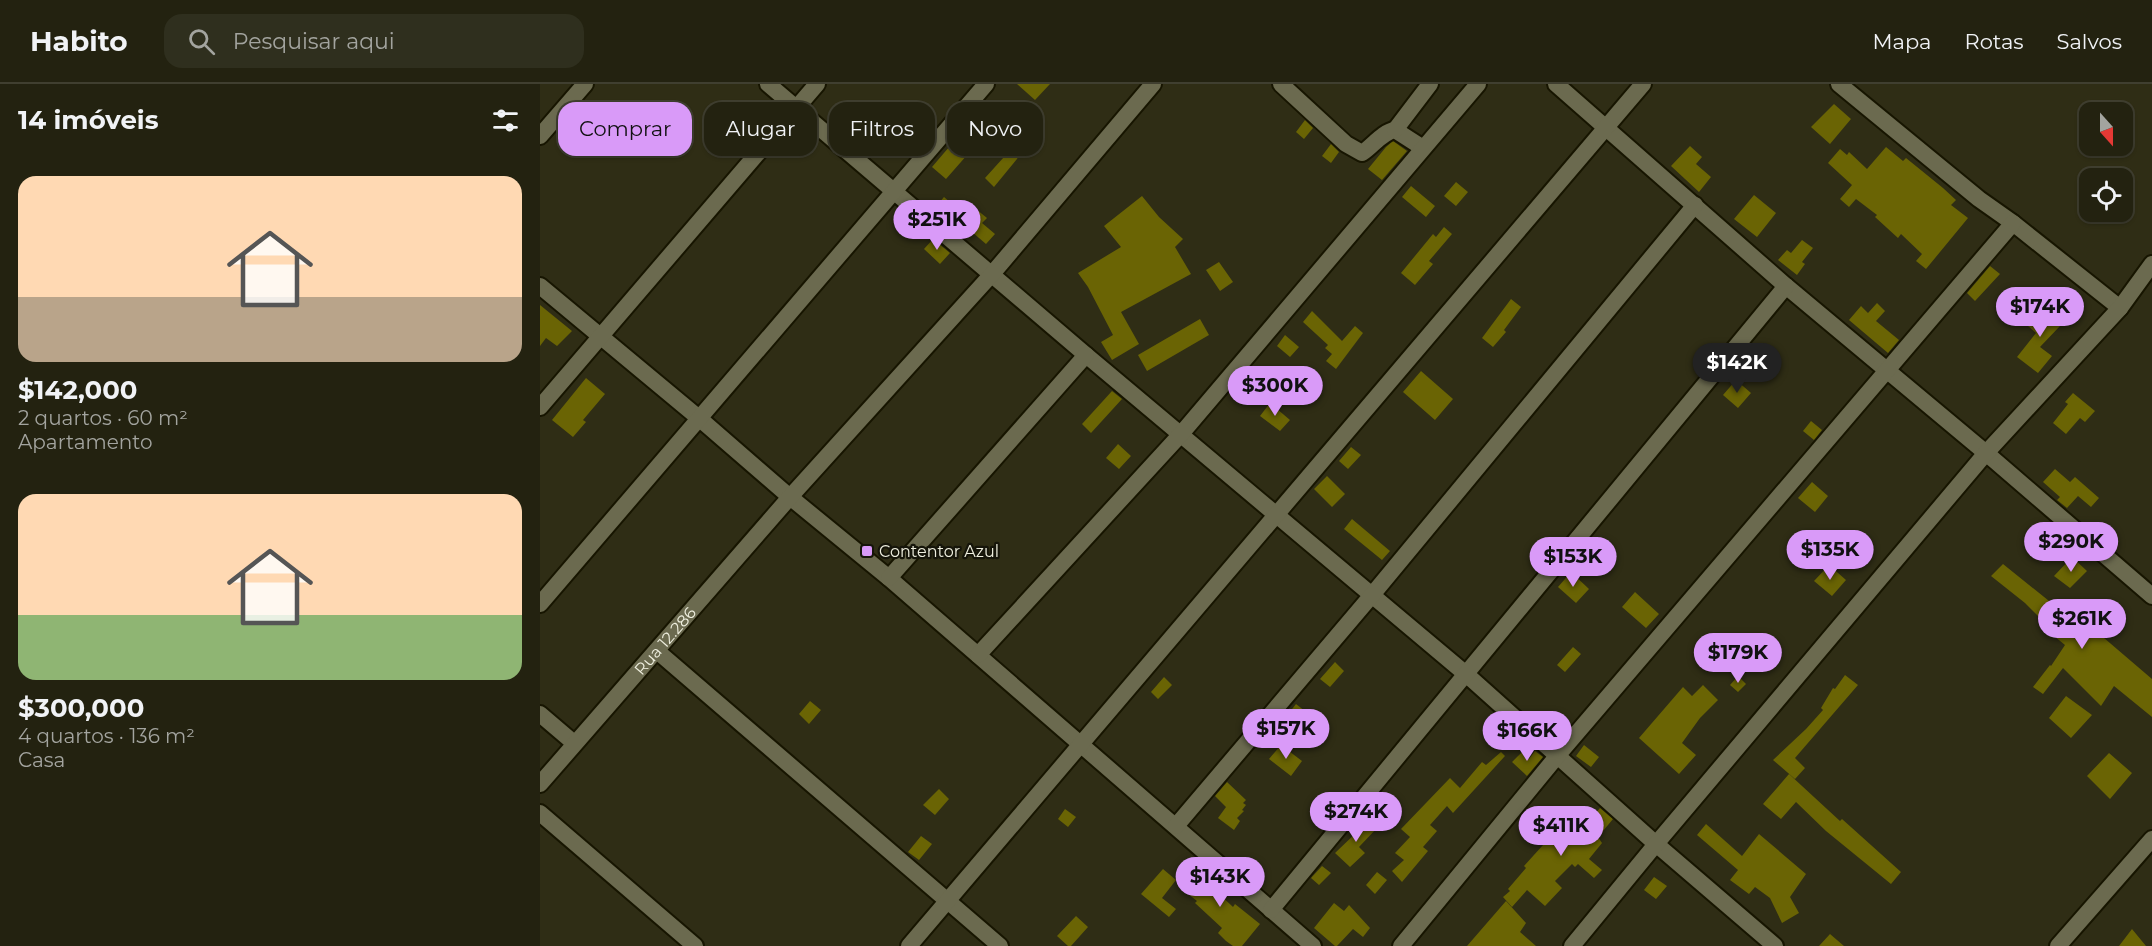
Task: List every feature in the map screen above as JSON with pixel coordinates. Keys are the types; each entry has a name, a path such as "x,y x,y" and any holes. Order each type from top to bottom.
{"street":[{"path":"540,136 585,84"},
{"path":"768,84 790,102"},
{"path":"803,102 818,84"},
{"path":"540,604 986,84"},
{"name":"Rua 12.286","path":"540,784 790,497 992,274 1153,84"},
{"path":"1281,84 1346,144 1362,153 1386,132 1395,130 1430,84"},
{"path":"978,655 1181,434 1478,84"},
{"path":"1556,84 1786,286 1986,453 2152,596"},
{"path":"909,946 1643,84"},
{"path":"1839,84 1979,199 2013,223 2120,308"},
{"path":"817,125 1086,355 1467,675 1656,844 1775,946"},
{"path":"1395,130 1423,148"},
{"path":"540,407 756,156"},
{"path":"1176,826 1372,595 1695,205"},
{"path":"1401,946 1558,755 2013,223"},
{"path":"1572,946 1986,453 2120,308 2152,264"},
{"path":"540,286 889,578 1313,946"},
{"path":"1271,910 1786,286"},
{"path":"889,578 1086,355"},
{"path":"657,651 1000,946"},
{"path":"540,714 574,743"},
{"path":"540,813 694,946"},
{"path":"2058,946 2152,839"}],"building":[{"path":"1017,84 1050,84 1035,100"},
{"path":"1834,104 1851,119 1830,144 1811,127"},
{"path":"1305,120 1313,128 1304,139 1296,132"},
{"path":"1393,141 1407,151 1382,180 1368,169"},
{"path":"1331,144 1339,152 1331,163 1322,156"},
{"path":"1690,146 1702,157 1696,164 1711,177 1699,192 1671,166"},
{"path":"1886,147 1903,161 1906,158 1943,188 1956,200 1951,205 1968,218 1926,269 1916,261 1922,254 1901,234 1898,238 1875,217 1877,215 1856,199 1849,207 1840,199 1852,185 1828,163 1840,149 1847,155 1849,152 1867,169"},
{"path":"947,149 947,156 966,156 946,179 932,167"},
{"path":"1005,156 1019,156 994,187 985,178"},
{"path":"1456,182 1468,192 1456,206 1444,196"},
{"path":"1411,186 1435,206 1426,217 1402,197"},
{"path":"1754,195 1776,213 1757,237 1734,219"},
{"path":"1142,196 1159,217 1183,239 1175,247 1191,274 1121,312 1139,344 1112,360 1101,342 1113,335 1088,287 1078,273 1121,247 1104,226"},
{"path":"944,197 964,214 971,205 987,218 982,223 995,234 986,244 949,217 946,221 933,210"},
{"path":"1444,227 1452,234 1429,261 1433,264 1415,285 1401,273 1433,234 1436,237"},
{"path":"933,239 950,253 940,264 924,249"},
{"path":"1802,240 1813,248 1802,262 1805,264 1797,275 1778,260 1787,250 1791,253"},
{"path":"1219,262 1233,282 1220,291 1206,270"},
{"path":"1990,266 2000,274 1975,301 1967,293"},
{"path":"1511,299 1521,307 1504,330 1506,332 1493,347 1482,338"},
{"path":"1877,303 1885,311 1876,321 1899,340 1888,353 1849,320 1861,306 1868,313"},
{"path":"2046,303 2062,316 2057,323 2060,326 2040,347 2052,356 2038,373 2017,357 2036,333 2027,325"},
{"path":"540,305 572,331 557,346 546,338 540,346"},
{"path":"1312,311 1342,341 1355,326 1363,333 1336,369 1326,361 1332,354 1325,348 1328,345 1303,322"},
{"path":"1200,319 1209,335 1147,371 1138,355"},
{"path":"1285,335 1299,347 1290,357 1277,346"},
{"path":"1421,371 1453,399 1435,420 1403,392"},
{"path":"586,378 605,394 583,420 586,422 573,437 552,420"},
{"path":"1736,380 1751,393 1738,408 1723,395"},
{"path":"1112,391 1122,399 1091,433 1082,424"},
{"path":"2073,393 2095,411 2085,422 2080,418 2066,434 2053,423 2068,404 2065,402"},
{"path":"1270,403 1290,420 1280,431 1260,416"},
{"path":"1811,421 1822,430 1814,440 1803,431"},
{"path":"1118,444 1131,456 1119,469 1106,458"},
{"path":"1351,447 1361,455 1348,469 1339,461"},
{"path":"2055,469 2070,482 2075,477 2099,498 2091,507 2078,496 2067,508 2057,500 2060,497 2043,482"},
{"path":"1327,476 1345,494 1332,507 1314,489"},
{"path":"1812,482 1828,496 1815,512 1798,498"},
{"path":"1352,519 1390,551 1382,560 1344,529"},
{"path":"2072,557 2087,571 2070,588 2054,576"},
{"path":"2003,564 2064,613 2069,608 2152,679 2152,717 2114,686 2101,706 2063,668 2043,694 2033,687 2065,645 2048,631 2050,628 2025,603 1991,576"},
{"path":"1829,565 1846,580 1832,596 1814,581"},
{"path":"1571,572 1589,589 1576,603 1558,587"},
{"path":"1635,592 1659,614 1646,628 1622,607"},
{"path":"1573,647 1581,654 1565,672 1557,665"},
{"path":"1335,662 1344,671 1330,687 1320,679"},
{"path":"1845,675 1858,685 1795,758 1805,768 1795,779 1773,760 1823,710 1821,708 1833,688 1835,689"},
{"path":"1738,676 1746,684 1738,692 1730,685"},
{"path":"1164,677 1172,685 1158,699 1151,692"},
{"path":"1703,685 1718,700 1700,718 1682,743 1696,755 1679,774 1639,738 1683,687 1692,696"},
{"path":"2066,696 2092,715 2071,738 2049,718"},
{"path":"810,701 821,710 809,724 799,714"},
{"path":"1296,704 1319,722 1311,731 1289,713"},
{"path":"1281,745 1302,761 1291,776 1269,759"},
{"path":"1584,745 1599,757 1591,767 1576,756"},
{"path":"1535,751 1543,757 1527,776 1512,762 1522,752 1529,759"},
{"path":"1501,752 1505,756 1453,813 1447,806 1430,825 1437,831 1423,847 1428,851 1402,882 1392,871 1404,860 1395,853 1410,837 1401,829 1450,778 1460,788 1482,762 1486,765"},
{"path":"2109,753 2132,773 2110,799 2087,776"},
{"path":"1789,774 1901,872 1891,884 1826,831 1796,802 1781,819 1763,804"},
{"path":"1227,782 1246,800 1243,803 1246,805 1242,810 1244,811 1237,818 1240,821 1234,830 1218,818 1226,807 1215,796"},
{"path":"939,789 949,799 935,815 923,805"},
{"path":"1584,807 1594,815 1600,808 1613,819 1598,837 1602,843 1589,859 1602,870 1594,878 1578,864 1575,867 1572,864 1555,881 1562,888 1545,906 1527,890 1512,907 1503,897 1526,868 1524,866 1562,824 1565,827"},
{"path":"1065,809 1076,817 1068,827 1058,819"},
{"path":"1365,818 1377,828 1359,847 1365,853 1350,867 1335,853 1359,830 1356,827"},
{"path":"1706,824 1742,856 1759,834 1806,874 1790,897 1799,913 1782,923 1770,898 1755,887 1749,894 1730,880 1738,870 1697,835"},
{"path":"921,836 932,844 919,860 908,852"},
{"path":"1322,866 1331,873 1319,885 1311,878"},
{"path":"1192,868 1207,880 1213,874 1223,883 1216,891 1233,907 1235,904 1260,924 1242,946 1233,946 1226,941 1218,933 1222,928 1195,903 1197,901 1178,886"},
{"path":"1163,869 1176,880 1162,898 1176,909 1169,917 1141,894"},
{"path":"1377,872 1387,880 1375,894 1366,885"},
{"path":"1654,877 1667,886 1656,899 1644,890"},
{"path":"1506,901 1526,923 1520,932 1536,946 1467,946"},
{"path":"1334,903 1344,911 1349,905 1370,928 1363,937 1353,929 1335,946 1314,928"},
{"path":"1076,916 1088,927 1071,946 1068,946 1057,936"},
{"path":"2132,929 2146,946 2119,946"},
{"path":"1830,934 1844,946 1819,946"}],"place":[{"name":"Contentor Azul","path":"867,551"}]}
